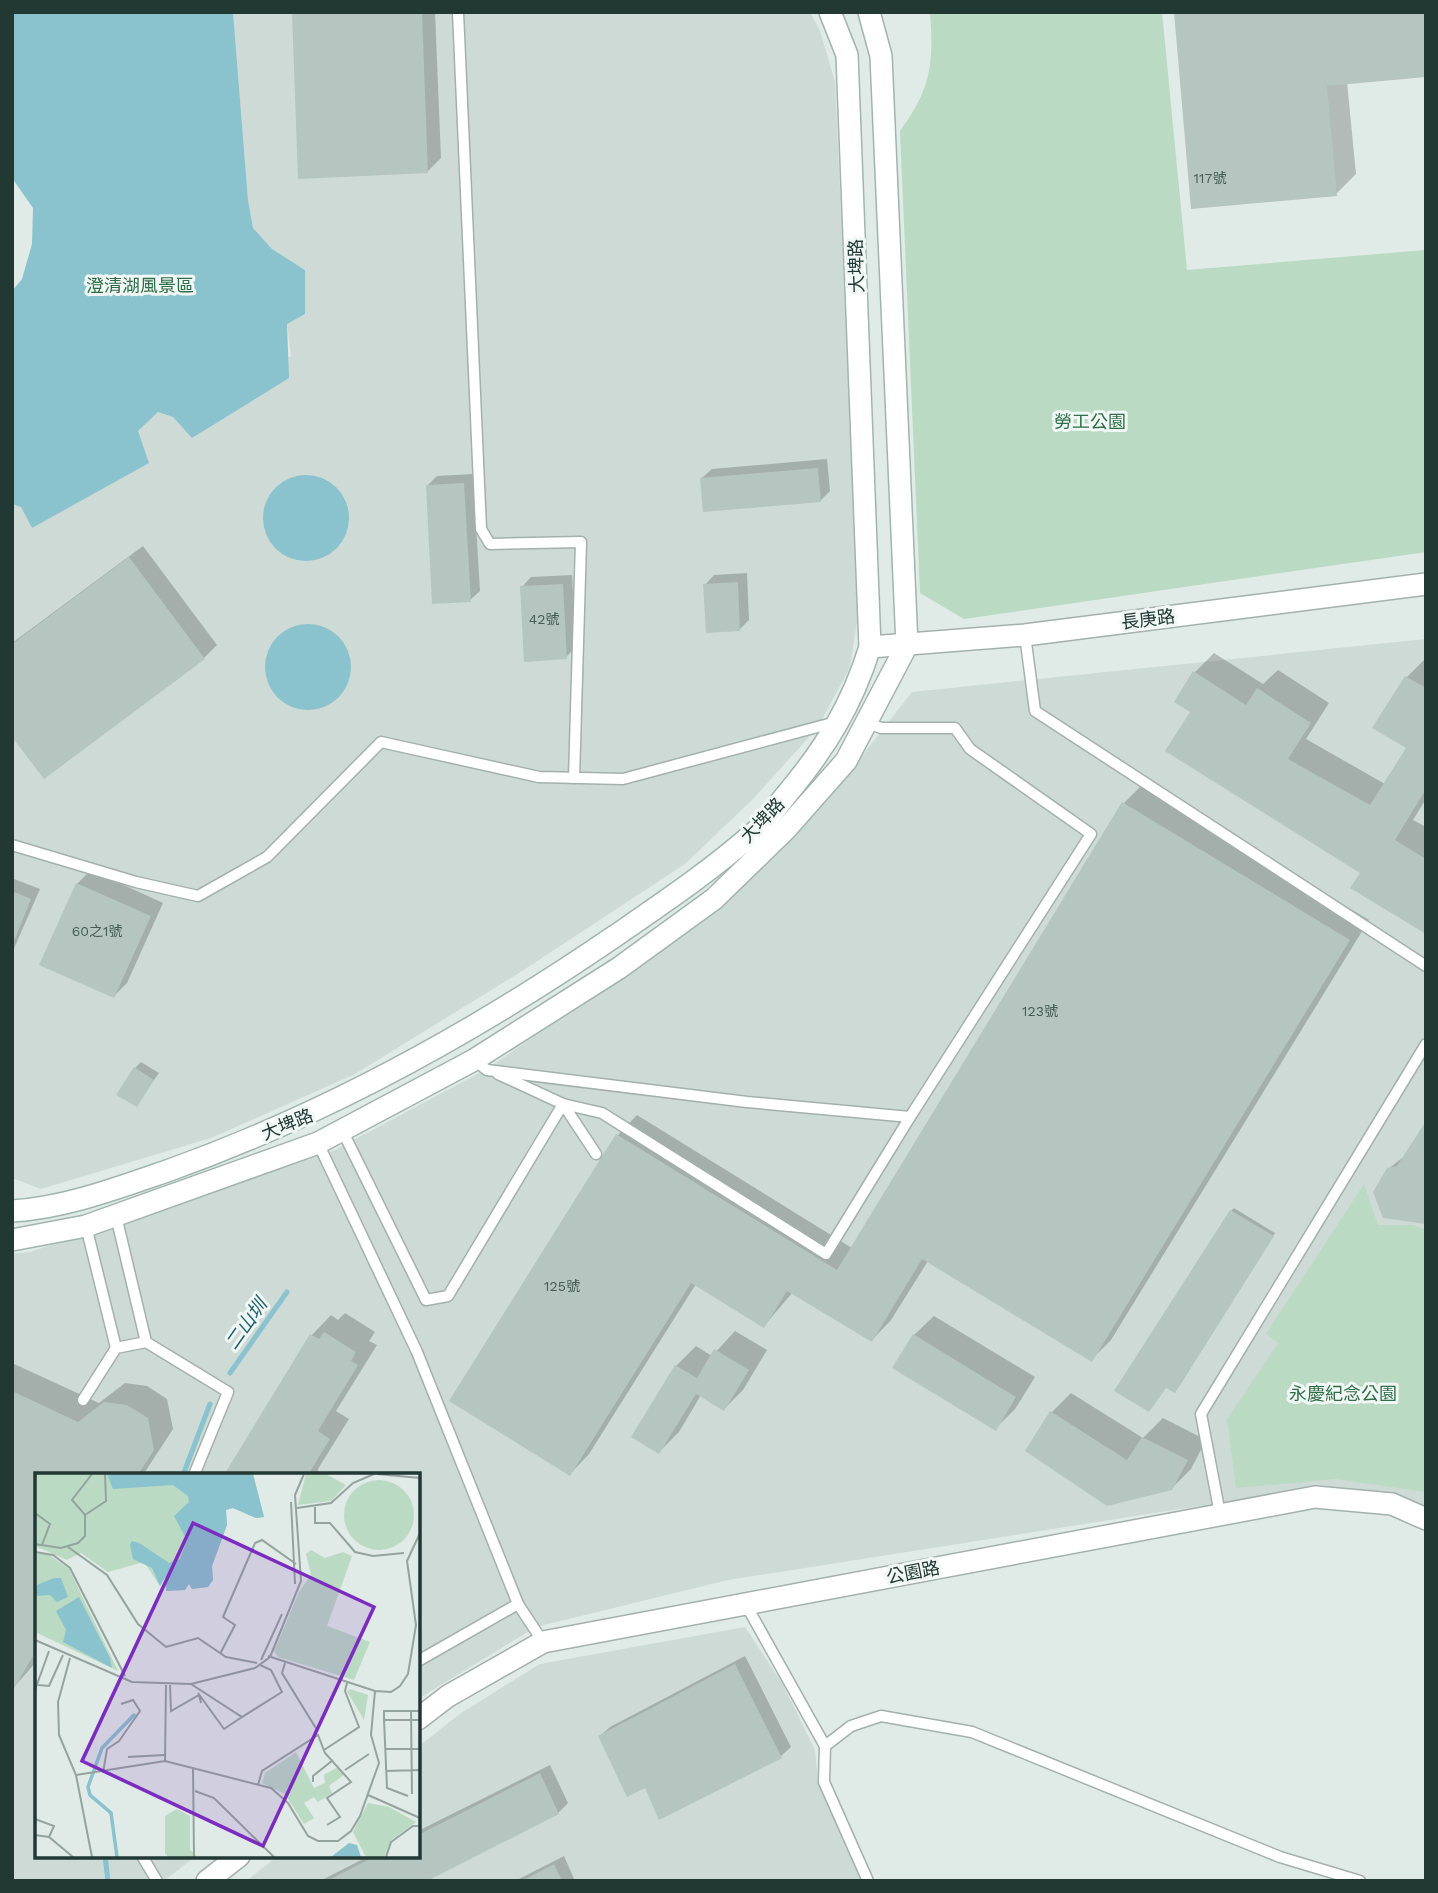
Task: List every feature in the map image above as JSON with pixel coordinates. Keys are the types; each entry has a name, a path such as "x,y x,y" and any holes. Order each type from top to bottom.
{"main road":[{"name":"大埤路","path":"16,1208 114,1190 320,1110 535,991 694,882 758,829 816,760 856,692 870,647 848,55 830,12"},
{"name":"大埤路","path":"12,1240 86,1226 318,1143 481,1065 714,899 785,830 846,761 907,645 881,56 869,12"},
{"name":"長庚路","path":"870,647 1025,635 1426,584"},
{"name":"公園路","path":"420,1717 448,1696 543,1642 1315,1497 1392,1504 1426,1519"},
{"path":"208,1881 237,1858"}],"lane":[{"path":"458,12 481,529 490,544 581,542 574,778"},
{"path":"1025,635 1035,711 1426,966"},
{"path":"12,845 136,882 198,896 267,857 381,742 539,777 623,779 839,721"},
{"path":"481,1065 563,1104 602,1113 826,1254 1091,834 971,749 955,728 881,728 868,723"},
{"path":"1220,1514 1201,1414 1426,1044"},
{"path":"481,1065 747,1102 910,1118"},
{"path":"342,1130 426,1300 448,1296 563,1104"},
{"path":"563,1104 596,1154"},
{"name":"大埤路","path":"318,1143 417,1352 519,1604 543,1642"},
{"path":"116,1216 146,1342"},
{"path":"86,1226 116,1348"},
{"path":"82,1400 116,1348 146,1342 228,1391 195,1473"},
{"path":"745,1603 825,1746 824,1782 868,1881"},
{"path":"420,1660 519,1604"},
{"path":"825,1746 851,1726 881,1716 972,1732 1280,1857 1360,1881"},
{"path":"143,1858 158,1881"}],"shaded area":[{"path":"233,12 810,12 820,31 835,82 859,609 850,667 818,727 753,799 685,864 522,971 355,1074 211,1138 41,1189 12,1178 12,504 21,507 32,528 158,412 173,417 291,356 287,323 305,270 272,249 253,228 248,200"},
{"path":"1426,639 1426,1506 1401,1496 1320,1487 728,1580 536,1627 420,1698 420,1473 35,1473 35,1858 193,1858 164,1881 12,1881 12,1254 30,1252 335,1150 487,1069 722,906 855,765 912,692"},
{"path":"745,1627 782,1683 815,1750 818,1781 862,1881 246,1881 275,1858 420,1858 420,1745 461,1713 540,1664"}],"green space":[{"name":"勞工公園","path":"930,12 1162,12 1187,270 1426,250 1426,552 964,619 920,593 900,131 918,102 928,75 931,47"},
{"name":"永慶紀念公園","path":"1364,1184 1378,1225 1413,1225 1426,1230 1426,1492 1335,1479 1236,1488 1227,1419 1278,1343 1266,1334"}],"water":[{"name":"澄清湖風景區","path":"12,12 233,12 248,200 253,228 272,249 305,270 305,314 287,324 289,378 192,438 173,417 158,412 138,431 149,463 32,528 21,507 12,504 12,291 22,279 32,244 33,208 12,178"},
{"path":"306,475 323,478 337,487 346,501 349,518 346,535 337,549 323,558 306,561 289,558 275,549 266,535 263,518 266,501 275,487 289,478"},
{"path":"300,624 316,624 339,636 348,650 351,667 348,684 339,698 316,710 300,710 284,703 272,691 265,675 265,659 272,643 284,631"}],"building":[{"path":"292,12 422,12 428,173 298,179"},
{"path":"1174,12 1426,12 1426,77 1327,86 1337,196 1191,209"},
{"path":"818,468 821,502 703,512 700,478"},
{"path":"464,483 471,602 432,604 426,485"},
{"path":"129,557 205,659 44,779 12,737 12,644"},
{"path":"738,582 740,631 706,633 703,584"},
{"path":"563,584 567,659 524,662 520,586"},
{"path":"1193,671 1246,705 1257,688 1311,723 1288,759 1370,805 1406,748 1372,728 1405,676 1426,688 1426,789 1395,840 1426,859 1426,934 1350,888 1360,873 1165,751 1190,712 1174,702"},
{"path":"1122,802 1350,940 1092,1362 922,1259 872,1342 787,1291 764,1328 691,1283 570,1476 449,1401 616,1134 837,1270"},
{"path":"76,883 151,916 114,998 39,965"},
{"path":"12,891 31,899 13,944 12,944"},
{"path":"134,1067 154,1080 137,1107 116,1095"},
{"path":"1426,1121 1426,1224 1383,1218 1373,1192 1387,1168 1397,1166"},
{"path":"1230,1210 1274,1236 1175,1393 1166,1388 1149,1412 1114,1391"},
{"path":"324,1332 356,1352 351,1361 358,1365 318,1431 330,1439 309,1473 225,1473 310,1334 319,1339"},
{"path":"913,1334 1016,1397 996,1431 892,1368"},
{"path":"714,1349 749,1370 724,1411 696,1394 659,1454 631,1437 675,1365 697,1378"},
{"path":"12,1391 78,1422 104,1402 127,1405 148,1418 154,1450 139,1473 35,1473 35,1652 12,1692"},
{"path":"1050,1411 1127,1460 1142,1437 1188,1460 1172,1490 1107,1506 1025,1451"},
{"path":"735,1664 782,1758 659,1820 645,1788 627,1797 598,1736"},
{"path":"540,1773 559,1814 427,1881 327,1881 371,1858 420,1858 420,1834"},
{"path":"554,1864 562,1881 522,1881"}],"waterway":[{"name":"二山圳","path":"230,1373 287,1292"},
{"name":"二山圳","path":"184,1473 210,1404"},
{"name":"二山圳","path":"105,1858 108,1881"}]}
